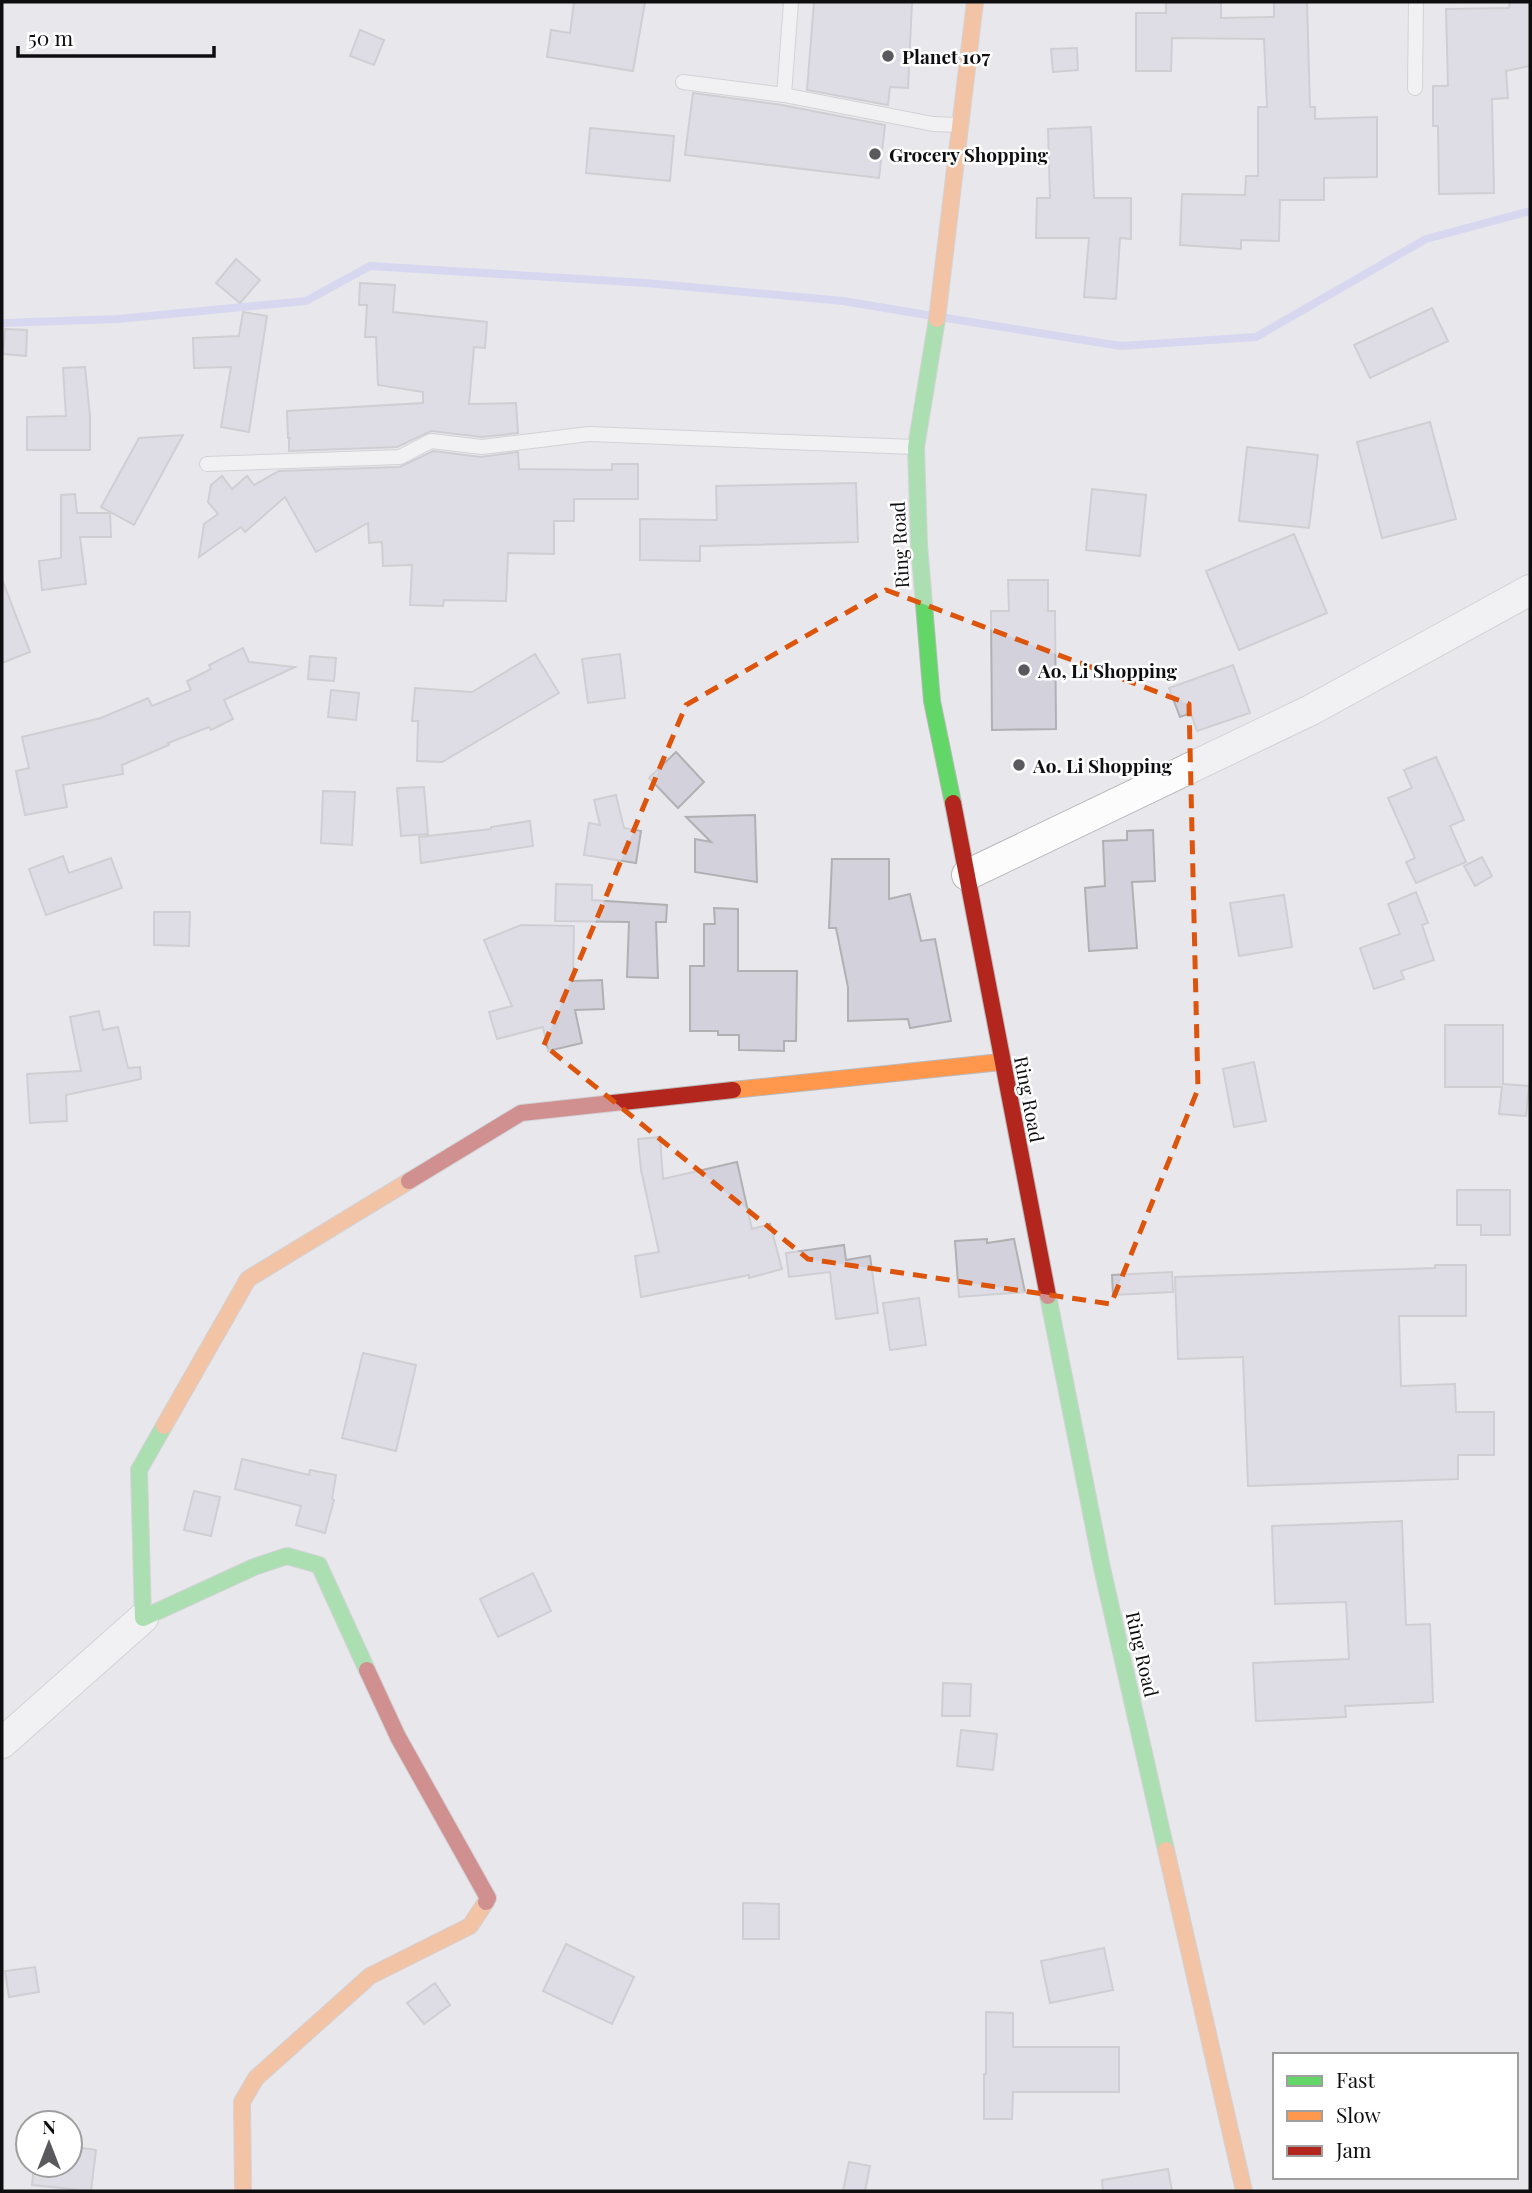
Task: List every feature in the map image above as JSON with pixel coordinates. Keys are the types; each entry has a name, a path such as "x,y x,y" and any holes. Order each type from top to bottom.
{"main road":[{"name":"Ring Road","path":"975,2 942,290 916,447 919,544 932,701 1102,1568 1244,2191"},
{"path":"243,2191 242,2102 256,2078 370,1976 470,1926 488,1898 398,1737 319,1565 287,1556 254,1567 144,1618 139,1470 248,1279 521,1112 1001,1062"}],"street":[{"path":"967,875 1311,710 1530,590"},
{"path":"2,1743 144,1618"}],"lane":[{"path":"785,95 791,2"},
{"path":"1415,88 1416,2"},
{"path":"683,82 785,95 933,124 960,125"},
{"path":"206,464 400,457 431,441 482,447 589,434 916,447"}],"highlighted area":[{"path":"886,590 1189,704 1198,1089 1111,1304 808,1259 544,1045 686,705"}],"building":[{"path":"574,2 645,2 633,71 547,57 551,30 570,33"},
{"path":"814,2 912,2 908,88 890,87 888,105 807,90"},
{"path":"1166,2 1221,2 1221,18 1274,17 1274,2 1307,2 1310,107 1315,107 1315,119 1377,117 1377,177 1324,178 1324,200 1280,200 1279,241 1241,240 1241,249 1180,245 1182,194 1245,195 1246,176 1258,176 1258,107 1267,107 1264,39 1172,38 1171,71 1136,71 1136,13 1166,13"},
{"path":"1510,2 1530,2 1530,66 1506,71 1508,98 1492,99 1494,193 1439,194 1438,126 1433,126 1433,86 1448,86 1446,9 1509,8"},
{"path":"360,30 384,40 374,65 350,56"},
{"path":"1077,48 1078,70 1053,72 1051,49"},
{"path":"693,93 782,105 885,125 879,178 685,155"},
{"path":"1091,127 1094,198 1131,198 1131,239 1120,238 1116,299 1084,297 1089,238 1036,238 1037,198 1050,198 1048,129"},
{"path":"590,128 674,136 670,181 586,173"},
{"path":"236,259 260,280 240,303 216,283"},
{"path":"360,283 395,285 393,312 487,322 485,348 474,347 469,404 516,403 518,433 482,437 431,431 397,447 289,451 287,411 423,403 423,392 378,385 376,337 365,337 367,305 359,305"},
{"path":"1432,308 1448,341 1370,378 1354,345"},
{"path":"243,312 267,316 249,432 221,427 231,367 194,368 193,338 239,336"},
{"path":"5,329 27,330 26,356 3,354"},
{"path":"85,367 90,450 27,450 27,417 66,416 63,368"},
{"path":"1430,422 1456,519 1382,538 1357,442"},
{"path":"183,435 134,525 101,507 139,438"},
{"path":"1247,447 1318,455 1309,528 1239,521"},
{"path":"433,451 481,457 518,452 519,469 612,470 612,464 638,464 638,499 574,499 574,521 554,521 554,554 508,553 506,601 444,600 443,606 410,605 412,565 383,566 382,542 369,543 368,523 316,552 285,497 245,532 241,527 199,557 204,524 218,514 208,502 211,485 222,476 232,489 247,476 254,485 279,471 400,467"},
{"path":"856,483 858,542 700,546 700,561 640,560 640,519 717,520 716,486"},
{"path":"1092,489 1146,495 1140,556 1086,550"},
{"path":"75,494 77,513 110,513 111,537 80,537 86,584 42,590 39,561 61,558 61,495"},
{"path":"1294,534 1327,613 1239,650 1206,571"},
{"name":"Ao, Li Shopping","path":"1008,580 1048,580 1048,611 1055,611 1056,729 992,730 991,611 1009,611"},
{"path":"2,583 30,652 2,663"},
{"path":"243,648 249,662 295,667 224,700 233,719 211,730 209,727 168,743 169,745 122,765 123,774 63,785 67,807 25,815 16,771 29,768 22,737 101,718 148,698 152,706 191,690 187,681 211,669 209,665"},
{"path":"535,654 559,693 442,762 417,761 418,721 412,721 415,688 472,692"},
{"path":"620,654 625,698 588,703 582,659"},
{"path":"310,656 336,658 334,681 308,679"},
{"path":"1233,665 1250,713 1197,731 1191,713 1180,717 1169,688"},
{"path":"331,690 359,693 356,720 328,717"},
{"path":"676,752 704,782 678,808 649,778"},
{"path":"1436,757 1464,820 1450,826 1466,862 1416,883 1406,862 1415,858 1388,798 1412,788 1404,770"},
{"path":"424,787 428,834 401,836 397,788"},
{"path":"323,791 355,792 352,845 321,843"},
{"path":"616,795 624,828 641,831 636,863 584,855 589,823 600,825 594,800"},
{"path":"755,815 757,882 695,872 695,839 711,842 686,817"},
{"path":"530,821 533,846 421,863 419,837 491,829"},
{"path":"1153,830 1155,881 1132,882 1137,948 1089,951 1085,888 1105,886 1103,841 1127,840 1127,831"},
{"path":"63,856 69,873 111,858 122,888 46,915 29,869"},
{"path":"1482,857 1492,876 1475,886 1464,866"},
{"path":"832,859 889,859 889,899 910,894 921,941 935,939 951,1021 910,1028 908,1019 848,1021 848,987 836,928 829,928"},
{"path":"556,884 592,885 592,900 667,905 666,922 656,922 658,978 627,977 629,922 555,921"},
{"path":"1416,892 1428,923 1422,925 1434,960 1401,971 1404,979 1374,989 1360,948 1400,934 1388,904"},
{"path":"1284,895 1292,947 1239,956 1230,903"},
{"path":"714,908 738,909 738,971 797,971 796,1041 784,1041 784,1051 739,1050 739,1035 718,1035 718,1031 690,1031 690,966 704,966 704,924 715,924"},
{"path":"154,912 190,912 189,946 154,945"},
{"path":"521,925 574,926 573,981 602,980 604,1009 575,1010 582,1043 548,1051 543,1027 497,1039 489,1012 512,1006 484,940"},
{"path":"99,1011 103,1030 118,1027 128,1068 140,1067 141,1079 66,1095 67,1121 30,1123 27,1074 81,1071 70,1017"},
{"path":"1445,1025 1503,1025 1503,1084 1529,1086 1526,1116 1499,1114 1502,1087 1445,1087"},
{"path":"1254,1062 1266,1121 1234,1127 1223,1069"},
{"path":"660,1137 663,1179 737,1162 752,1229 770,1224 782,1269 749,1278 749,1275 641,1297 635,1256 659,1252 641,1170 638,1139"},
{"path":"1457,1190 1510,1190 1510,1235 1481,1235 1481,1225 1457,1225"},
{"path":"987,1239 987,1243 1014,1239 1025,1292 959,1297 955,1241"},
{"path":"844,1245 846,1260 870,1256 878,1313 836,1319 830,1272 789,1277 786,1253"},
{"path":"1435,1265 1466,1265 1466,1316 1399,1316 1401,1386 1455,1384 1456,1412 1494,1412 1494,1455 1458,1455 1458,1479 1248,1486 1243,1357 1178,1359 1175,1277 1435,1268"},
{"path":"1172,1272 1173,1292 1113,1295 1112,1275"},
{"path":"919,1298 926,1345 890,1350 883,1303"},
{"path":"363,1353 416,1365 396,1451 342,1438"},
{"path":"242,1459 309,1475 310,1470 336,1475 334,1500 325,1533 296,1525 301,1506 235,1489"},
{"path":"194,1491 220,1497 211,1536 184,1530"},
{"path":"1402,1521 1406,1625 1430,1624 1433,1702 1345,1706 1346,1717 1256,1721 1253,1663 1349,1659 1346,1602 1275,1604 1272,1526"},
{"path":"533,1573 551,1611 498,1637 480,1599"},
{"path":"943,1683 971,1684 970,1716 942,1716"},
{"path":"961,1730 997,1734 993,1770 957,1766"},
{"path":"743,1903 779,1904 779,1939 743,1939"},
{"path":"566,1944 634,1977 612,2024 543,1991"},
{"path":"1104,1948 1113,1990 1050,2003 1041,1961"},
{"path":"35,1967 39,1992 9,1997 5,1971"},
{"path":"435,1983 450,2005 424,2024 407,2003"},
{"path":"986,2012 1013,2013 1013,2047 1119,2047 1119,2092 1013,2092 1012,2119 984,2119"},
{"path":"84,2148 96,2150 91,2191 32,2185 33,2179 84,2179"},
{"path":"849,2162 870,2166 865,2191 843,2191"},
{"path":"1168,2169 1172,2191 1103,2191 1102,2180"}],"waterway":[{"path":"946,318 1121,346 1256,337 1426,239 1530,211"},
{"path":"2,323 118,319 306,301 370,266 646,283 843,301 927,315"}],"traffic: fast":[{"path":"937,319 916,447 919,544 932,701 953,803"},
{"path":"1048,1296 1102,1568 1166,1850"},
{"path":"164,1426 139,1470 143,1618 254,1567 287,1556 319,1565 367,1670"}],"traffic: slow":[{"path":"937,319 975,2"},
{"path":"733,1090 1001,1062"},
{"path":"164,1426 248,1279 409,1181"},
{"path":"1166,1850 1244,2191"},
{"path":"243,2191 242,2102 256,2078 370,1976 470,1926 486,1902"}],"traffic: jam":[{"path":"953,803 1048,1296"},
{"path":"409,1181 521,1113 733,1090"},
{"path":"367,1670 398,1737 488,1898 486,1902"}],"place":[{"name":"Planet 107","path":"888,56"},
{"name":"Grocery Shopping","path":"875,154"},
{"name":"Ao, Li Shopping","path":"1024,670"},
{"name":"Ao. Li Shopping","path":"1019,765"}]}
